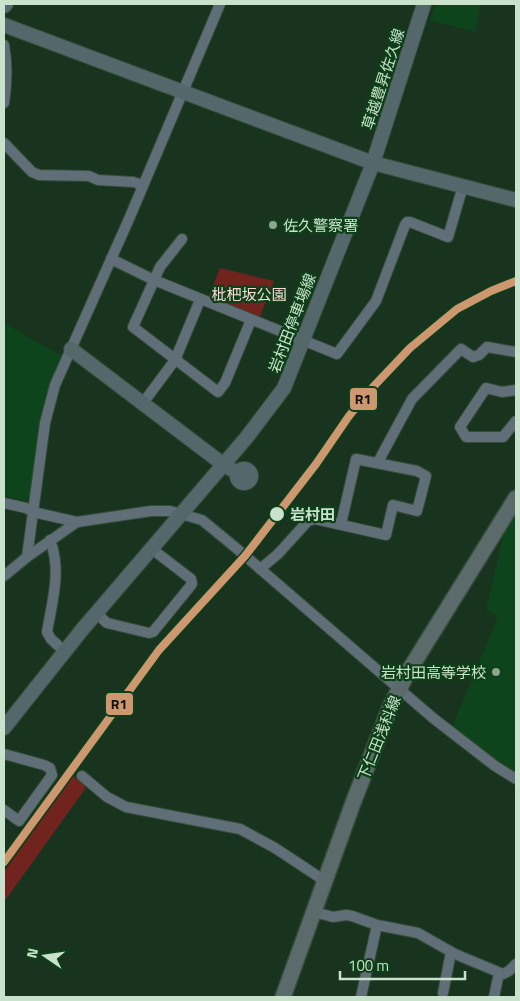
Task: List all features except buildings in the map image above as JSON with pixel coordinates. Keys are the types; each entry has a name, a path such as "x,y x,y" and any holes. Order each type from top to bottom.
{"main road":[{"name":"下仁田浅科線","path":"283,997 382,727 399,687 516,498"}],"street":[{"path":"26,557 49,405 55,386 112,259 220,4"},
{"name":"草越豊昇佐久線","path":"373,163 424,4"},
{"path":"4,25 373,163 516,200"},
{"path":"4,45 8,65 4,103"},
{"path":"4,143 32,172 39,175 89,176 98,180 133,182 142,185"},
{"name":"岩村田停車場線","path":"4,728 64,651 224,465 278,398 289,377 373,163"},
{"path":"112,259 200,300 336,354 376,301 405,225 410,222 448,237 463,186"},
{"path":"182,239 160,267 134,328 218,392 225,383 250,320"},
{"path":"144,403 175,360 200,300"},
{"path":"378,462 412,399 461,349 473,357 479,355 487,347 516,352"},
{"path":"71,349 224,465 238,473"},
{"path":"516,390 502,392 486,388 460,428 466,437 503,437 516,421"},
{"path":"260,569 278,554 308,521 315,519 386,535 394,505 417,511 426,476 417,471 404,470 378,462 356,459 341,524"},
{"path":"4,503 77,522 165,510 202,520 433,718 495,766 516,779"},
{"path":"4,576 26,557 77,522"},
{"path":"50,540 56,557 56,575 47,632 64,651"},
{"path":"96,613 107,623 149,633 153,632 192,584 191,578 152,549"},
{"path":"4,754 44,765 50,768 52,775 19,821 4,810"},
{"path":"82,776 107,797 126,808 240,829 325,881"},
{"path":"314,912 333,917 352,916 377,925 418,933 451,952 499,973 505,973 516,964"},
{"path":"361,997 377,925"},
{"path":"443,993 451,952"},
{"path":"494,997 499,973"}],"shaded area":[{"path":"436,4 481,4 475,32 430,20"},
{"path":"4,323 63,357 30,502 4,496"},
{"name":"岩村田高等学校","path":"516,515 516,774 499,765 452,728 498,616 486,610 503,536"}],"green space":[{"name":"枇杷坂公園","path":"220,268 274,281 259,319 208,298"},
{"path":"73,776 85,783 85,789 4,902 4,872"}],"transit line":[{"name":"R1","path":"4,862 159,650 245,556 316,464 349,416 373,387 410,348 457,309 491,291 516,281"}],"place":[{"name":"佐久警察署","path":"273,225"},
{"name":"岩村田","path":"277,514"},
{"name":"岩村田高等学校","path":"496,672"}]}
